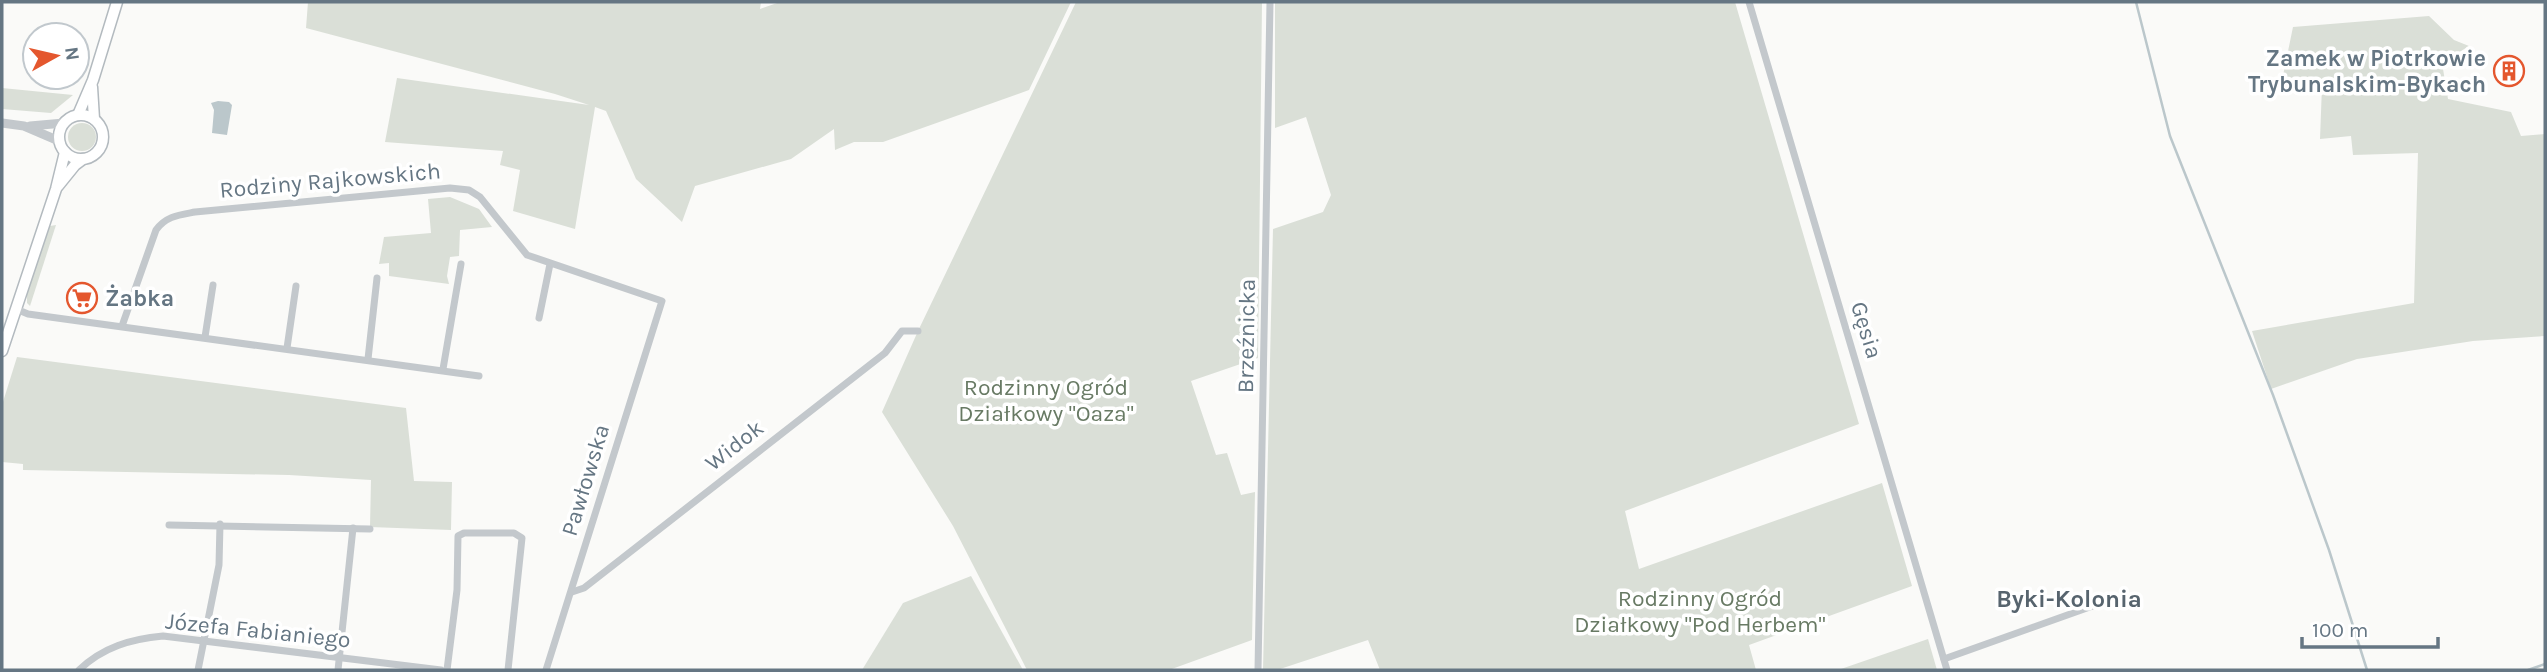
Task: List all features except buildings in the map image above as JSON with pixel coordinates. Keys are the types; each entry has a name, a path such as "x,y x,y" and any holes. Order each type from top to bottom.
{"main road":[{"path":"83,159 65,152 59,134 64,123 78,115 93,80 115,2"},
{"path":"56,189 75,165 94,155 101,145 101,128 94,119 93,80"},
{"path":"78,115 94,119"},
{"path":"2,351 56,189 65,152"}],"street":[{"name":"Brzeźnicka","path":"1258,670 1270,2"},
{"name":"Gęsia","path":"1749,2 1947,670"},
{"path":"2,123 24,126 64,123"},
{"path":"24,126 60,141"},
{"name":"Rodziny Rajkowskich","path":"122,326 156,230 171,216 460,188 480,197 527,256 662,301"},
{"path":"443,369 461,264"},
{"path":"539,318 550,264"},
{"path":"368,359 377,278"},
{"path":"205,337 213,285"},
{"path":"286,348 296,286"},
{"name":"Pawłowska","path":"546,670 662,301"},
{"path":"16,309 28,314 479,376"},
{"name":"Widok","path":"572,592 584,588 885,353 902,331 918,331"},
{"path":"169,524 370,529"},
{"path":"198,670 219,565 220,524"},
{"path":"338,670 353,528"},
{"path":"447,670 457,590 458,536 464,533 514,533 522,538 508,670"},
{"path":"1944,659 2101,603"},
{"name":"Józefa Fabianiego","path":"79,670 109,648 144,638 163,636 441,670"}],"green space":[{"path":"308,2 761,2 760,9 780,2 1071,2 1029,90 883,142 854,142 835,150 834,129 791,159 695,186 682,222 636,179 606,111 595,107 575,229 513,211 520,170 500,165 503,151 385,142 397,78 589,105 306,28"},
{"name":"Rodzinny Ogród Działkowy \"Oaza\"","path":"1076,2 1262,2 1258,358 1191,381 1216,455 1227,453 1241,495 1255,492 1252,640 1169,670 1027,670 953,526 882,412 918,331"},
{"path":"1275,2 1735,2 1859,424 1625,511 1639,569 1882,483 1912,586 1749,645 1756,670 1380,670 1368,640 1277,670 1263,670 1273,229 1323,212 1331,195 1306,117 1275,128"},
{"path":"2429,16 2454,40 2469,46 2442,63 2448,99 2511,112 2521,136 2545,134 2545,336 2473,341 2357,359 2271,389 2252,331 2414,303 2418,153 2353,155 2351,136 2320,139 2322,86 2280,90 2293,27"},
{"path":"2,88 73,95 51,113 2,109"},
{"path":"82,123 92,127 96,137 92,147 82,151 72,147 68,137 72,127"},
{"path":"450,197 479,209 492,227 460,230 459,256 450,257 447,276 449,284 389,276 389,263 379,264 384,237 431,233 428,199"},
{"path":"56,225 30,306 27,303 27,293 48,229"},
{"path":"17,357 406,408 414,481 452,482 451,530 370,527 371,480 289,475 23,470 23,464 2,462 2,405"},
{"path":"971,576 1023,670 862,670 903,603"},
{"name":"Rodzinny Ogród Działkowy \"Pod Herbem\"","path":"1928,639 1937,670 1838,670"}],"shaded area":[{"path":"218,101 232,105 227,135 212,133 214,110 211,103"}],"waterway":[{"path":"2136,2 2170,136 2273,395 2329,550 2367,670"},
{"path":"2528,670 2545,664"}],"place":[{"name":"Zamek w Piotrkowie Trybunalskim-Bykach","path":"2509,71"},
{"name":"Żabka","path":"82,298"}],"district":[{"name":"Byki-Kolonia","path":"2069,599"}]}
